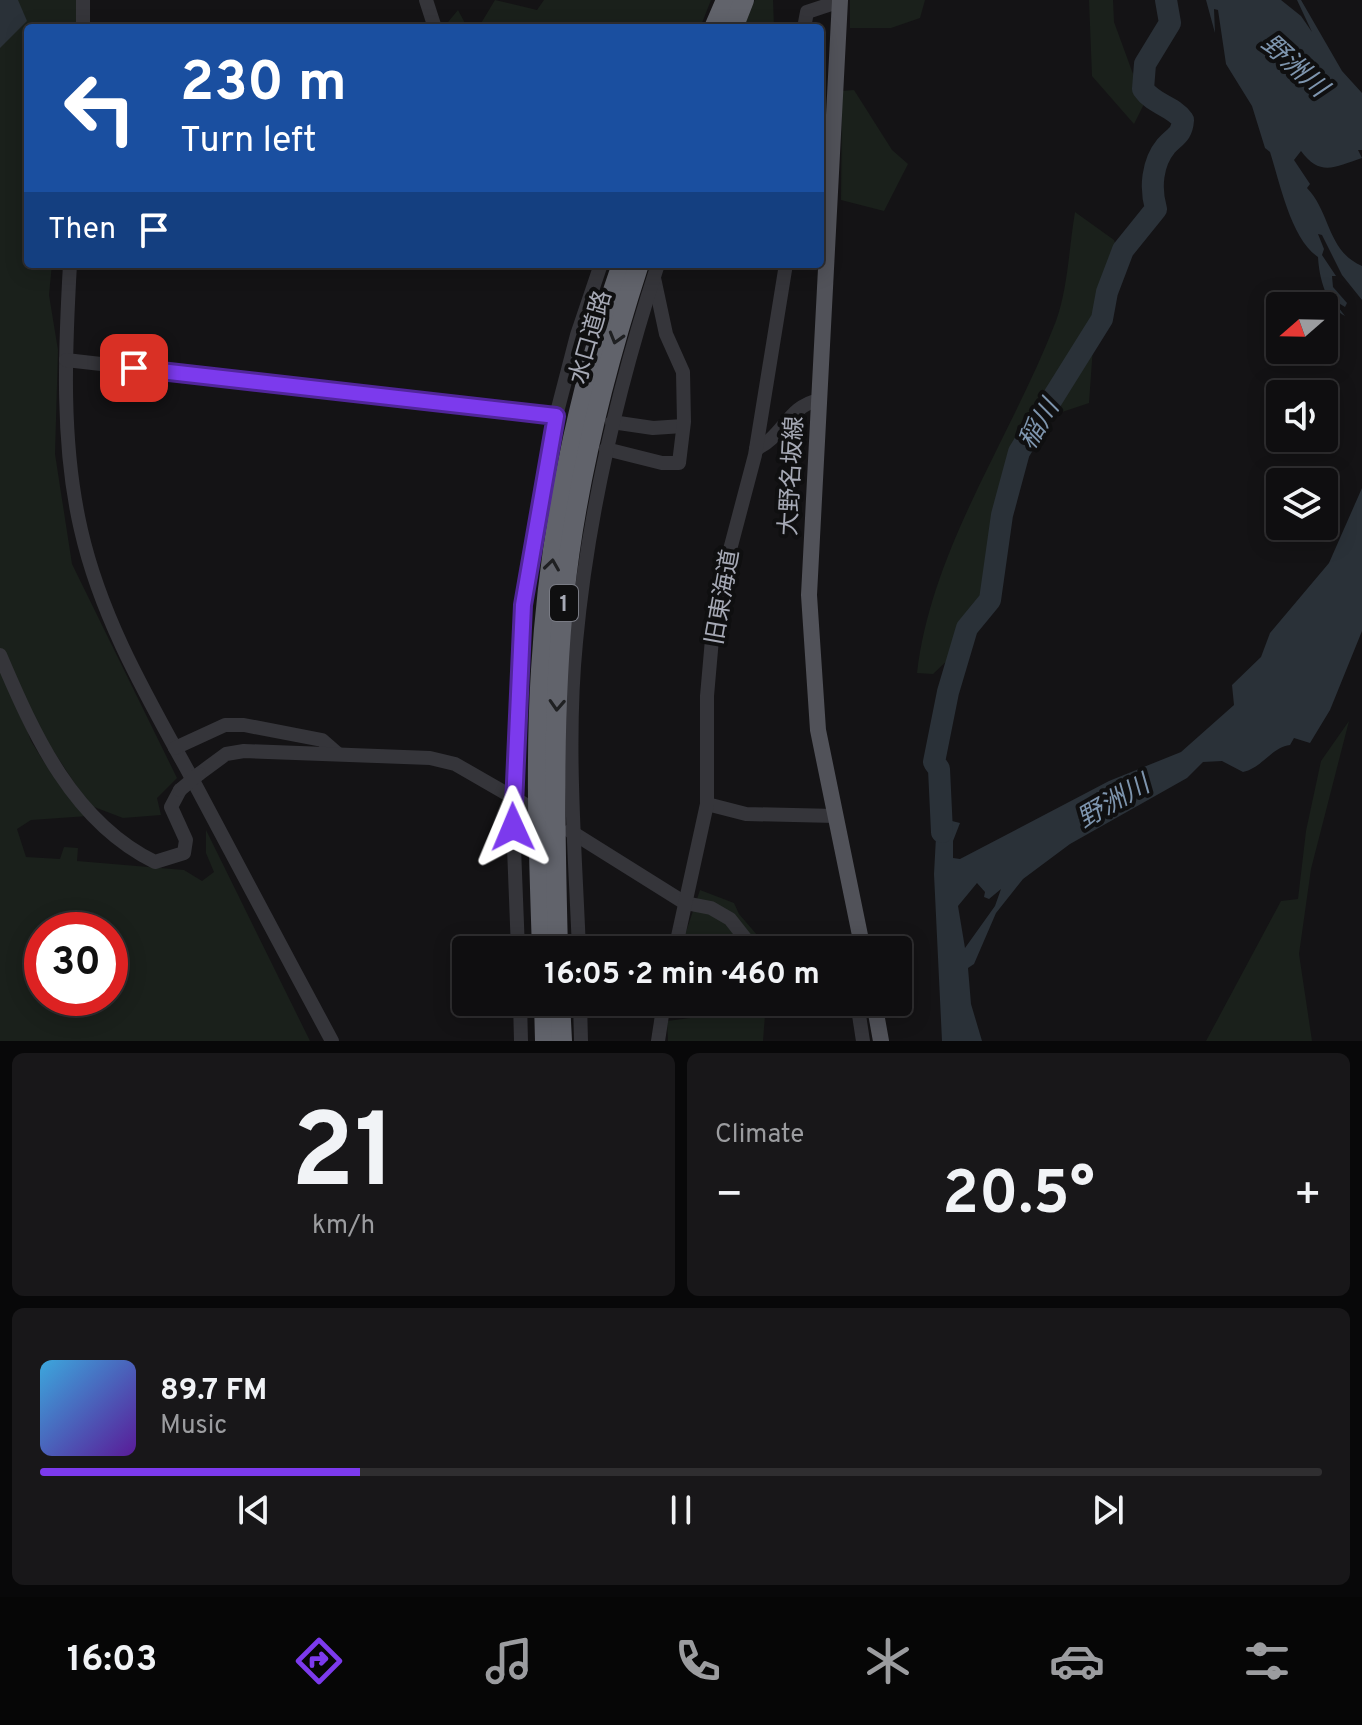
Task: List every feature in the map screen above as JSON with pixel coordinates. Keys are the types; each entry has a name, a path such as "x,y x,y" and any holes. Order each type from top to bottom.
{"highway":[{"path":"716,24 726,0"},
{"path":"735,24 744,0"},
{"name":"水口道路","path":"542,936 538,750 546,615 576,427 621,268"},
{"name":"水口道路","path":"558,936 554,786 564,595 600,398 650,268"},
{"path":"544,1016 545,1041"},
{"path":"561,1016 562,1041"}],"main road":[{"name":"大野名坂線","path":"840,1 809,595 818,730 836,816 853,936"},
{"path":"877,1016 881,1041"}],"street":[{"path":"83,0 83,24"},
{"path":"426,0 434,24"},
{"path":"805,24 807,12 840,1"},
{"path":"70,268 66,360 70,466 80,528 93,579 116,637 332,1041"},
{"path":"517,936 512,796 523,605 556,416 577,335 600,268"},
{"path":"578,936 571,832 575,642 606,449 650,268"},
{"path":"606,449 662,463 679,463 683,372 666,334 650,268"},
{"name":"旧東海道","path":"678,936 707,804 707,696 712,639 722,580 756,449 785,268"},
{"path":"66,360 556,416"},
{"path":"756,449 767,444 793,412 805,403 819,400"},
{"path":"612,422 653,428 683,426"},
{"path":"0,655 55,772 125,845 155,862 184,853 186,840 171,807 180,790 226,754 244,751 430,758 455,764 528,806"},
{"path":"175,748 225,725 244,725 322,740 338,754"},
{"path":"707,804 746,814 836,816"},
{"path":"571,832 685,903 711,908 730,919 743,936"},
{"path":"520,1016 521,1041"},
{"path":"580,1016 581,1041"},
{"path":"658,1041 662,1016"},
{"path":"859,1016 863,1041"}],"shaded area":[{"path":"0,0 76,0 76,24 24,24 24,268 52,268 49,295 58,350 55,454 72,564 177,778 157,798 161,815 123,818 89,805 12,688 31,741 88,816 31,820 17,829 26,857 60,859 64,847 78,848 77,861 184,870 202,881 214,872 206,853 206,830 310,1041 0,1041"},
{"path":"495,0 537,10 544,0 711,0 702,24 481,24"},
{"path":"755,0 773,0 774,24 745,24"},
{"path":"850,0 925,0 920,18 891,28 850,28"},
{"path":"1089,0 1113,0 1114,22 1144,104 1134,124 1092,76"},
{"path":"458,10 465,24 446,24"},
{"path":"854,90 892,150 908,164 884,211 841,200 842,91"},
{"path":"1075,212 1114,240 1125,271 1095,319 1089,403 1032,422 1007,480 986,594 952,656 933,674 917,673 925,626 956,537 1056,321 1066,281"},
{"path":"1349,721 1311,869 1299,954 1312,1041 1206,1041 1281,901 1298,899 1306,831 1321,761"},
{"path":"700,890 734,903 739,914 758,936 686,936"},
{"path":"706,1016 765,1016 763,1041 668,1041 667,1021"}],"water":[{"path":"0,0 18,0 27,21 0,48"},
{"name":"野洲川","path":"1206,0 1281,0 1301,16 1312,32 1297,0 1301,0 1342,71 1362,93 1362,150 1358,150 1362,158 1328,168 1315,164 1301,151 1294,160 1310,184 1307,188 1342,251 1362,266 1362,300 1342,275 1322,235 1318,234 1324,249 1322,255 1336,276 1332,276 1333,287 1337,292 1326,292 1318,257 1309,249 1294,224 1252,106 1226,64 1218,10 1214,9 1215,33"},
{"path":"1338,293 1347,303 1345,307 1338,303"},
{"name":"野洲川","path":"1362,488 1362,631 1330,710 1310,743 1294,738 1290,745 1243,772 1222,761 1203,762 1187,778 1070,844 1023,879 996,913 974,964 968,968 971,1004 982,1041 942,1041 934,874 938,799 948,820 960,823 953,841 953,858 960,859 1109,781 1181,752 1234,705 1232,685 1261,657 1270,633 1329,563","holes":["977,883 985,892 984,897 989,899 1001,889 995,906 965,948 958,906"]}],"waterway":[{"name":"稲川","path":"942,832 939,769 934,762 948,692 967,628 990,600 1002,515 1019,452 1102,319 1107,292 1123,250 1156,209 1153,184 1158,160 1182,125 1179,115 1143,89 1145,64 1170,23 1166,0"}],"route":[{"path":"134,368 556,416 523,605 513,827"}]}
